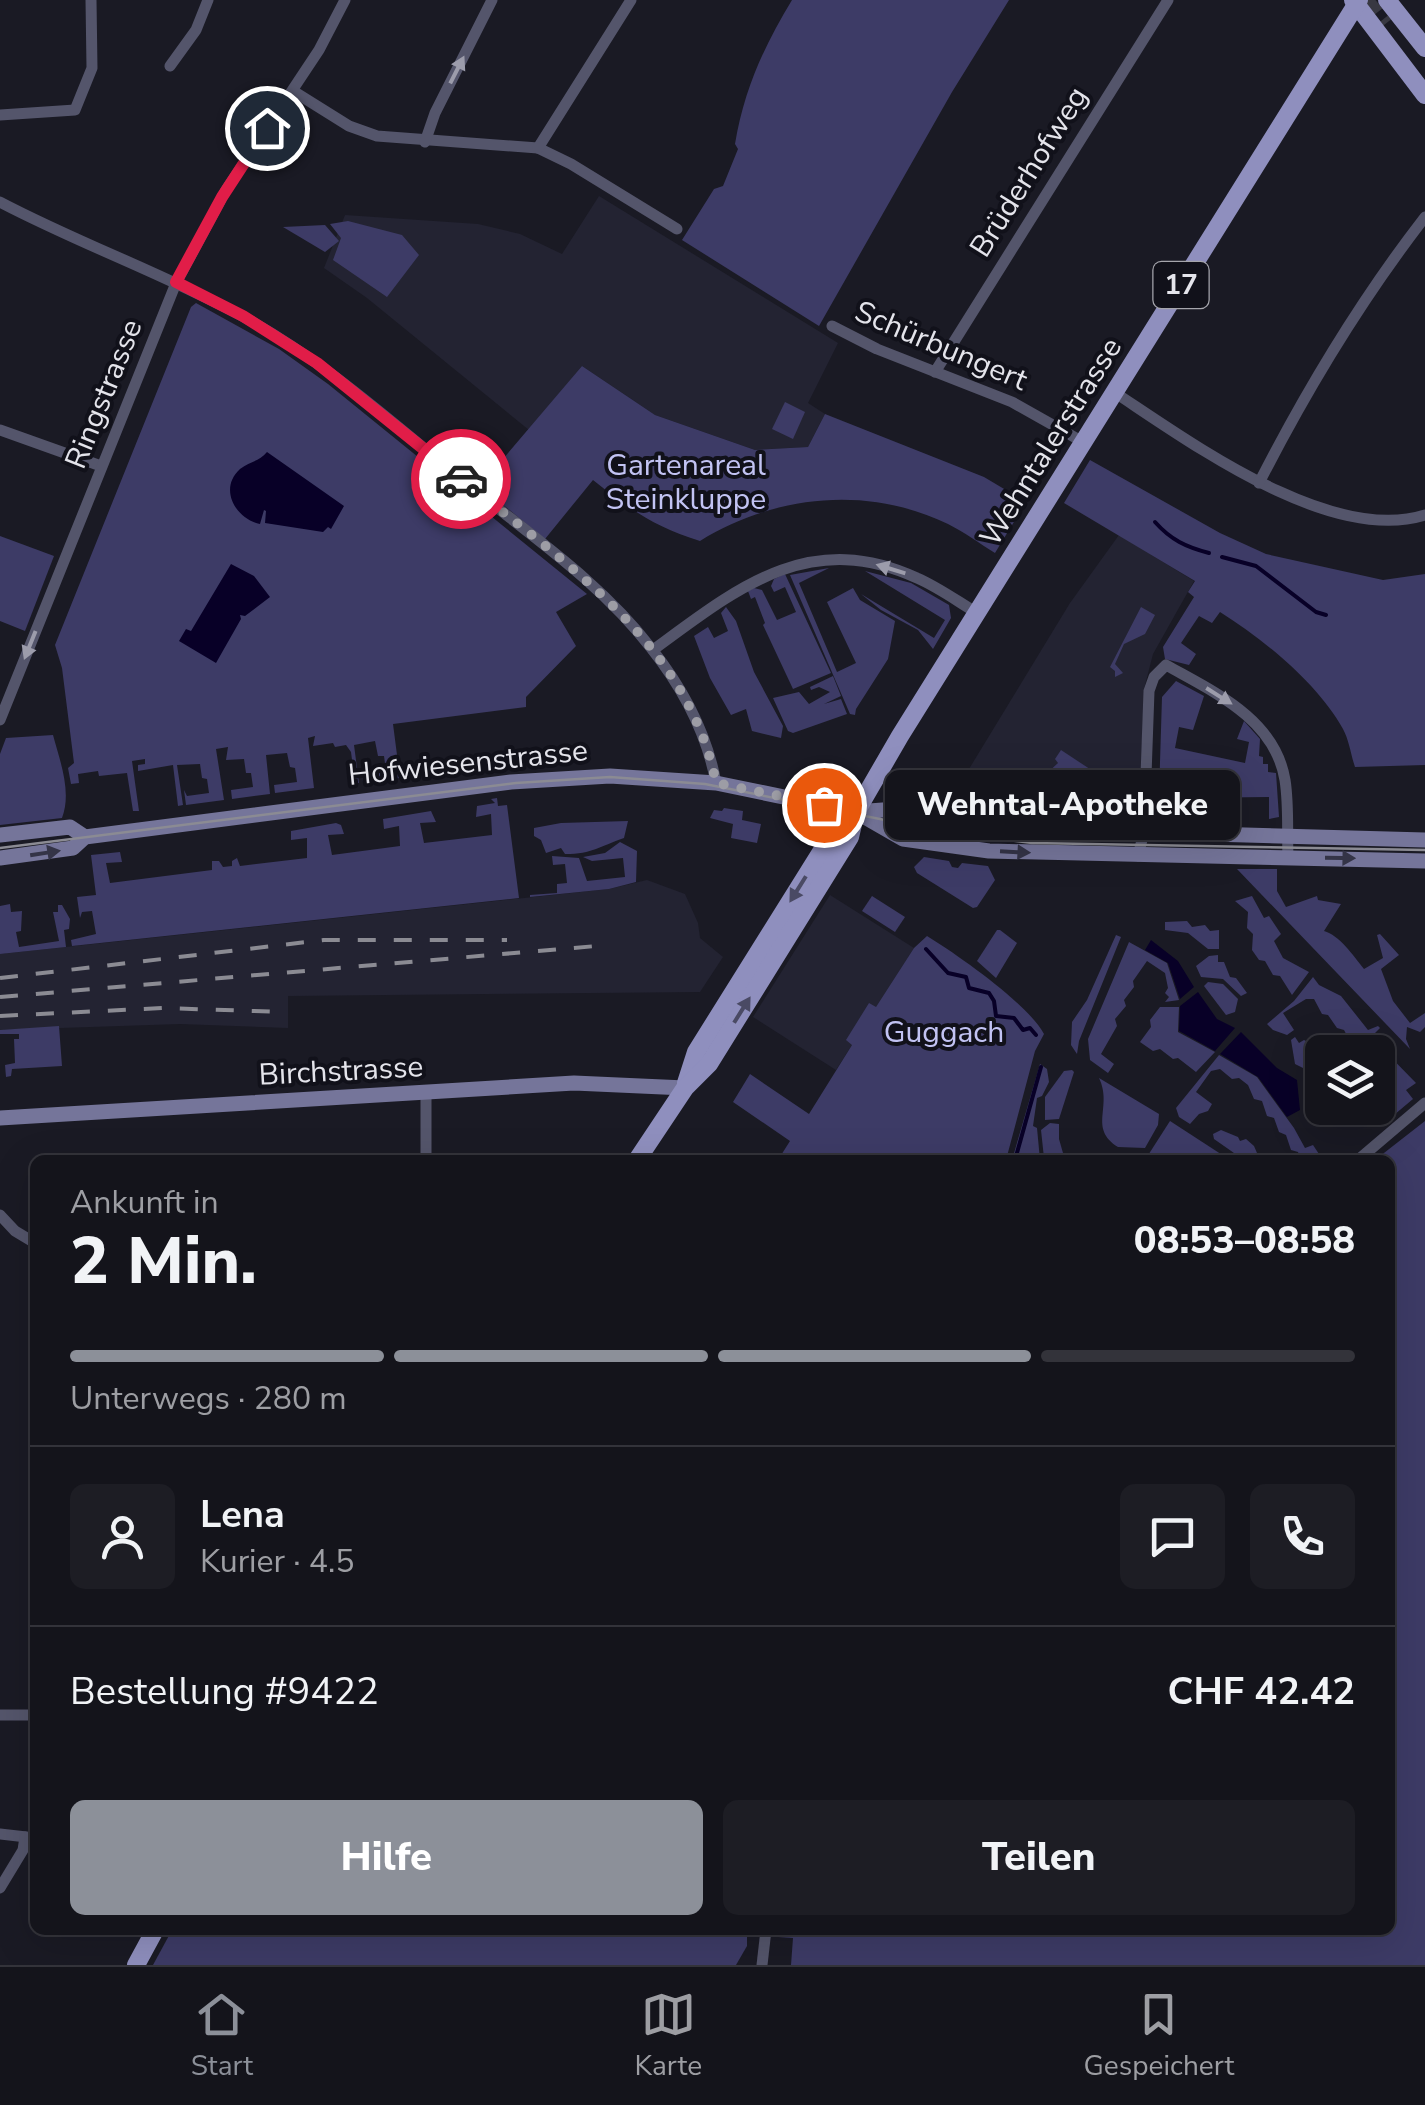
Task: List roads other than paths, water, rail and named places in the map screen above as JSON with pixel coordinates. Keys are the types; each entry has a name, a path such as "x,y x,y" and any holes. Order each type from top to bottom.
{"main road":[{"path":"1356,2 1425,95"},
{"name":"Wehntalerstrasse","path":"640,1155 685,1088 709,1064 836,861 850,837 856,812 977,612 1356,2"},
{"path":"1387,14 1425,48"},
{"path":"1387,14 1425,61"},
{"path":"1387,14 1425,78"},
{"path":"136,1965 152,1935"}],"street":[{"path":"0,115 76,110 92,68 91,0"},
{"path":"170,66 196,30 208,0"},
{"name":"Ringstrasse","path":"0,720 176,282 226,190 319,50 345,0"},
{"path":"425,142 435,113 492,0"},
{"path":"538,148 632,0"},
{"name":"Brüderhofweg","path":"934,372 1168,0"},
{"path":"293,91 363,131 393,140 538,148 677,229"},
{"path":"0,202 243,316 343,383 600,592 654,650 683,697 709,749 716,783"},
{"path":"1260,483 1299,404 1335,344 1425,217"},
{"name":"Schürbungert","path":"832,326 878,350 1012,402 1083,442"},
{"path":"1114,392 1260,483 1290,496 1377,521 1396,522 1425,515"},
{"path":"0,430 101,466"},
{"path":"654,650 739,588 783,568 818,560 856,561 900,570 977,612"},
{"path":"1138,856 1144,832 1149,691 1154,677 1166,665 1238,708 1272,744 1285,778 1288,858"},
{"name":"Hofwiesenstrasse","path":"0,858 73,848 85,837 563,777 610,776 716,783 856,812 909,808 1035,830 1425,840"},
{"name":"Hofwiesenstrasse","path":"856,812 902,838 989,851 1425,861"},
{"name":"Hofwiesenstrasse","path":"0,834 70,827 85,837"},
{"name":"Birchstrasse","path":"0,1118 574,1082 685,1088"},
{"path":"426,1093 426,1155"},
{"path":"1364,1155 1425,1103"},
{"path":"0,1215 30,1241"},
{"path":"0,1714 30,1715"},
{"path":"0,1834 30,1837 0,1888"},
{"path":"762,1965 765,1935"}],"waterway":[{"path":"1155,522 1179,542 1209,553"},
{"path":"1222,557 1256,566 1316,612 1326,615"},
{"path":"926,949 948,973 966,977 969,988 989,993 996,1016 1014,1018 1023,1030 1030,1028 1036,1035"},
{"path":"1016,1155 1041,1067"}],"tunnel":[{"path":"1364,0 1384,25"}],"tram line":[{"path":"0,848 516,783 610,777 705,784 950,833 1032,843 1425,850"}],"railway":[{"path":"0,978 324,940 507,940"},
{"path":"0,997 608,945"},
{"path":"0,1016 162,1008 286,1012"}],"place":[{"name":"Wehntal-Apotheke","path":"824,805"}],"park label":[{"name":"Gartenareal Steinkluppe","path":"686,482"},
{"name":"Guggach","path":"944,1032"}]}
